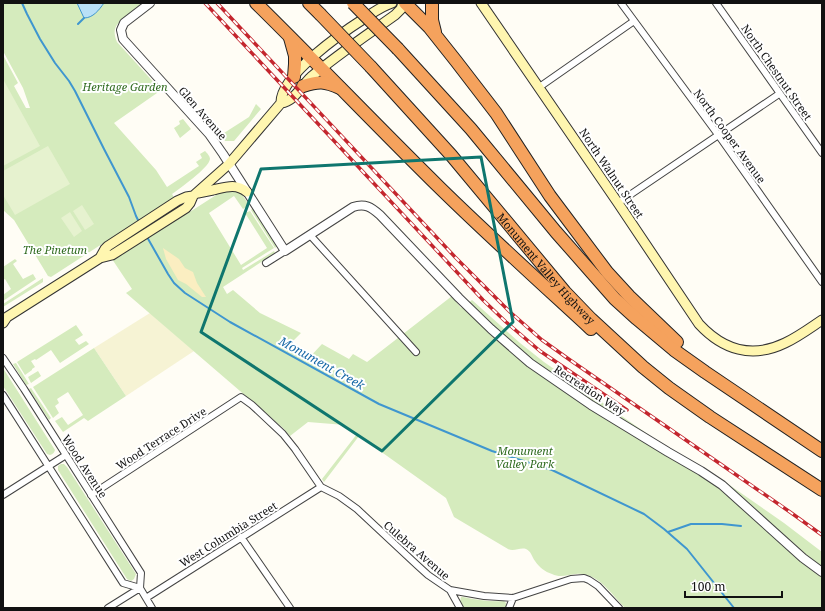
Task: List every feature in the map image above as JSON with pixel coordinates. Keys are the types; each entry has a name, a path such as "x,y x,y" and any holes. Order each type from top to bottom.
{"highway":[{"path":"256,3 512,257 599,337 643,367"},
{"name":"Monument Valley Highway","path":"309,3 371,67 451,155 565,292 591,319 643,367 669,388 710,417 822,490"},
{"path":"353,3 398,49 471,129 556,232 615,299 674,350 822,451"},
{"path":"404,3 437,36 496,113 550,196 602,266 628,296 677,342 705,372"},
{"path":"432,3 432,20 437,36"},
{"path":"290,36 295,56 294,77"},
{"path":"303,86 322,82 343,90"}],"main road":[{"path":"282,103 281,99 284,90 311,58 354,24 385,5 392,3"},
{"path":"4,319 100,258 109,256 120,250 183,210 195,195 229,164 282,103 291,99 322,68 395,15 404,3"},
{"name":"North Walnut Street","path":"480,3 699,324 706,332 722,344 731,348 752,351 764,350 785,343 822,320"},
{"path":"100,258 105,249 114,242 177,201 186,197 227,186 241,188 247,192"}],"street":[{"name":"Glen Avenue","path":"150,3 124,22 121,30 123,39 148,68 205,128 285,251"},
{"name":"North Cooper Avenue","path":"621,3 822,282"},
{"name":"North Chestnut Street","path":"716,3 822,153"},
{"path":"538,88 634,21"},
{"path":"618,204 780,94"},
{"name":"Recreation Way","path":"310,235 353,207 358,205 370,207 380,215 459,298 491,329 530,363 591,405 722,485 803,558 822,572"},
{"path":"266,263 310,235 416,352"},
{"name":"Wood Avenue","path":"3,358 141,573 140,588 152,608"},
{"path":"3,395 123,582 140,588"},
{"name":"Culebra Avenue","path":"242,397 283,434 321,487 339,496 357,509 416,565 450,590 484,596 513,598 572,579 584,578 598,586 619,608"},
{"name":"Wood Terrace Drive","path":"91,495 242,397"},
{"path":"3,495 66,455"},
{"name":"West Columbia Street","path":"146,598 321,487"},
{"path":"241,537 290,608"},
{"path":"108,608 140,588"},
{"path":"450,590 460,608"},
{"path":"508,608 513,598"}],"highlighted area":[{"path":"481,157 513,322 382,451 201,332 261,169"}],"shaded area":[{"path":"150,313 194,351 126,396 94,348"}],"green space":[{"name":"Monument Valley Park","path":"3,3 144,3 118,23 115,29 115,37 117,42 158,87 159,90 157,93 114,123 156,170 167,187 199,166 196,162 202,158 200,154 205,151 210,157 205,168 172,194 185,215 224,190 239,190 248,206 243,209 234,196 209,213 241,265 267,248 245,213 250,211 274,248 242,268 243,270 274,251 275,253 223,287 227,294 233,290 260,313 301,333 289,345 307,360 322,344 349,359 353,354 367,362 452,296 461,308 472,300 520,343 544,362 659,442 728,484 784,523 822,552 822,608 625,608 604,585 591,576 576,574 558,576 549,573 538,565 528,550 508,549 454,517 446,498 359,436 324,482 322,479 357,434 345,425 308,422 290,436 283,428 126,293 132,289 102,244 51,277 48,276 14,220 3,210 3,55 18,83 14,86 26,108 30,108 23,88 3,51"},
{"path":"3,79 40,146 3,166"},
{"path":"256,104 261,109 234,141 225,141 222,136 224,133 249,117"},
{"path":"183,119 191,129 180,138 174,128 180,124 179,121"},
{"path":"48,146 70,184 15,215 3,195 3,171"},
{"path":"82,205 94,224 85,230 73,211"},
{"path":"253,208 277,246 275,248 251,210"},
{"path":"70,212 82,231 74,237 61,218"},
{"path":"15,259 17,261 13,264 23,279 33,274 36,279 3,301 3,295 11,289 5,279 3,280 3,267"},
{"path":"43,278 43,282 3,307 3,304"},
{"path":"76,325 83,335 75,340 79,345 86,341 89,344 60,363 51,350 36,360 31,361 35,367 25,375 17,362"},
{"path":"94,348 126,396 88,421 84,418 63,432 55,421 62,417 68,425 83,415 68,392 57,399 59,403 55,406 59,413 53,418 33,387"},
{"path":"16,363 29,384 26,385 13,364"},
{"path":"3,368 55,450 54,453 50,455 47,454 3,386"},
{"path":"38,371 41,376 31,383 28,377"},
{"path":"31,388 51,418 49,420 29,389"},
{"path":"64,464 67,467 136,574 134,579 131,581 127,579 58,470 58,466"},
{"path":"461,597 504,601 506,606 504,608 465,608 460,602"}],"sand":[{"path":"163,248 179,259 185,268 193,272 197,283 206,297 202,297 186,284 178,280 166,259"}],"water":[{"path":"77,3 104,3 93,15 84,18"}],"waterway":[{"name":"Monument Creek","path":"22,3 40,39 75,91 129,197 139,222"},
{"path":"78,24 84,18"},
{"name":"Monument Creek","path":"147,237 174,283 185,293 230,322 379,404 492,451 552,470 644,514 687,549 734,608"},
{"path":"668,532 691,524 722,524 741,526"}],"railway":[{"path":"205,3 483,300 540,351 627,410"},
{"path":"217,3 455,257 510,312 542,340 822,535"}],"park label":[{"name":"Heritage Garden","path":"125,86"},
{"name":"The Pinetum","path":"55,249"}]}
